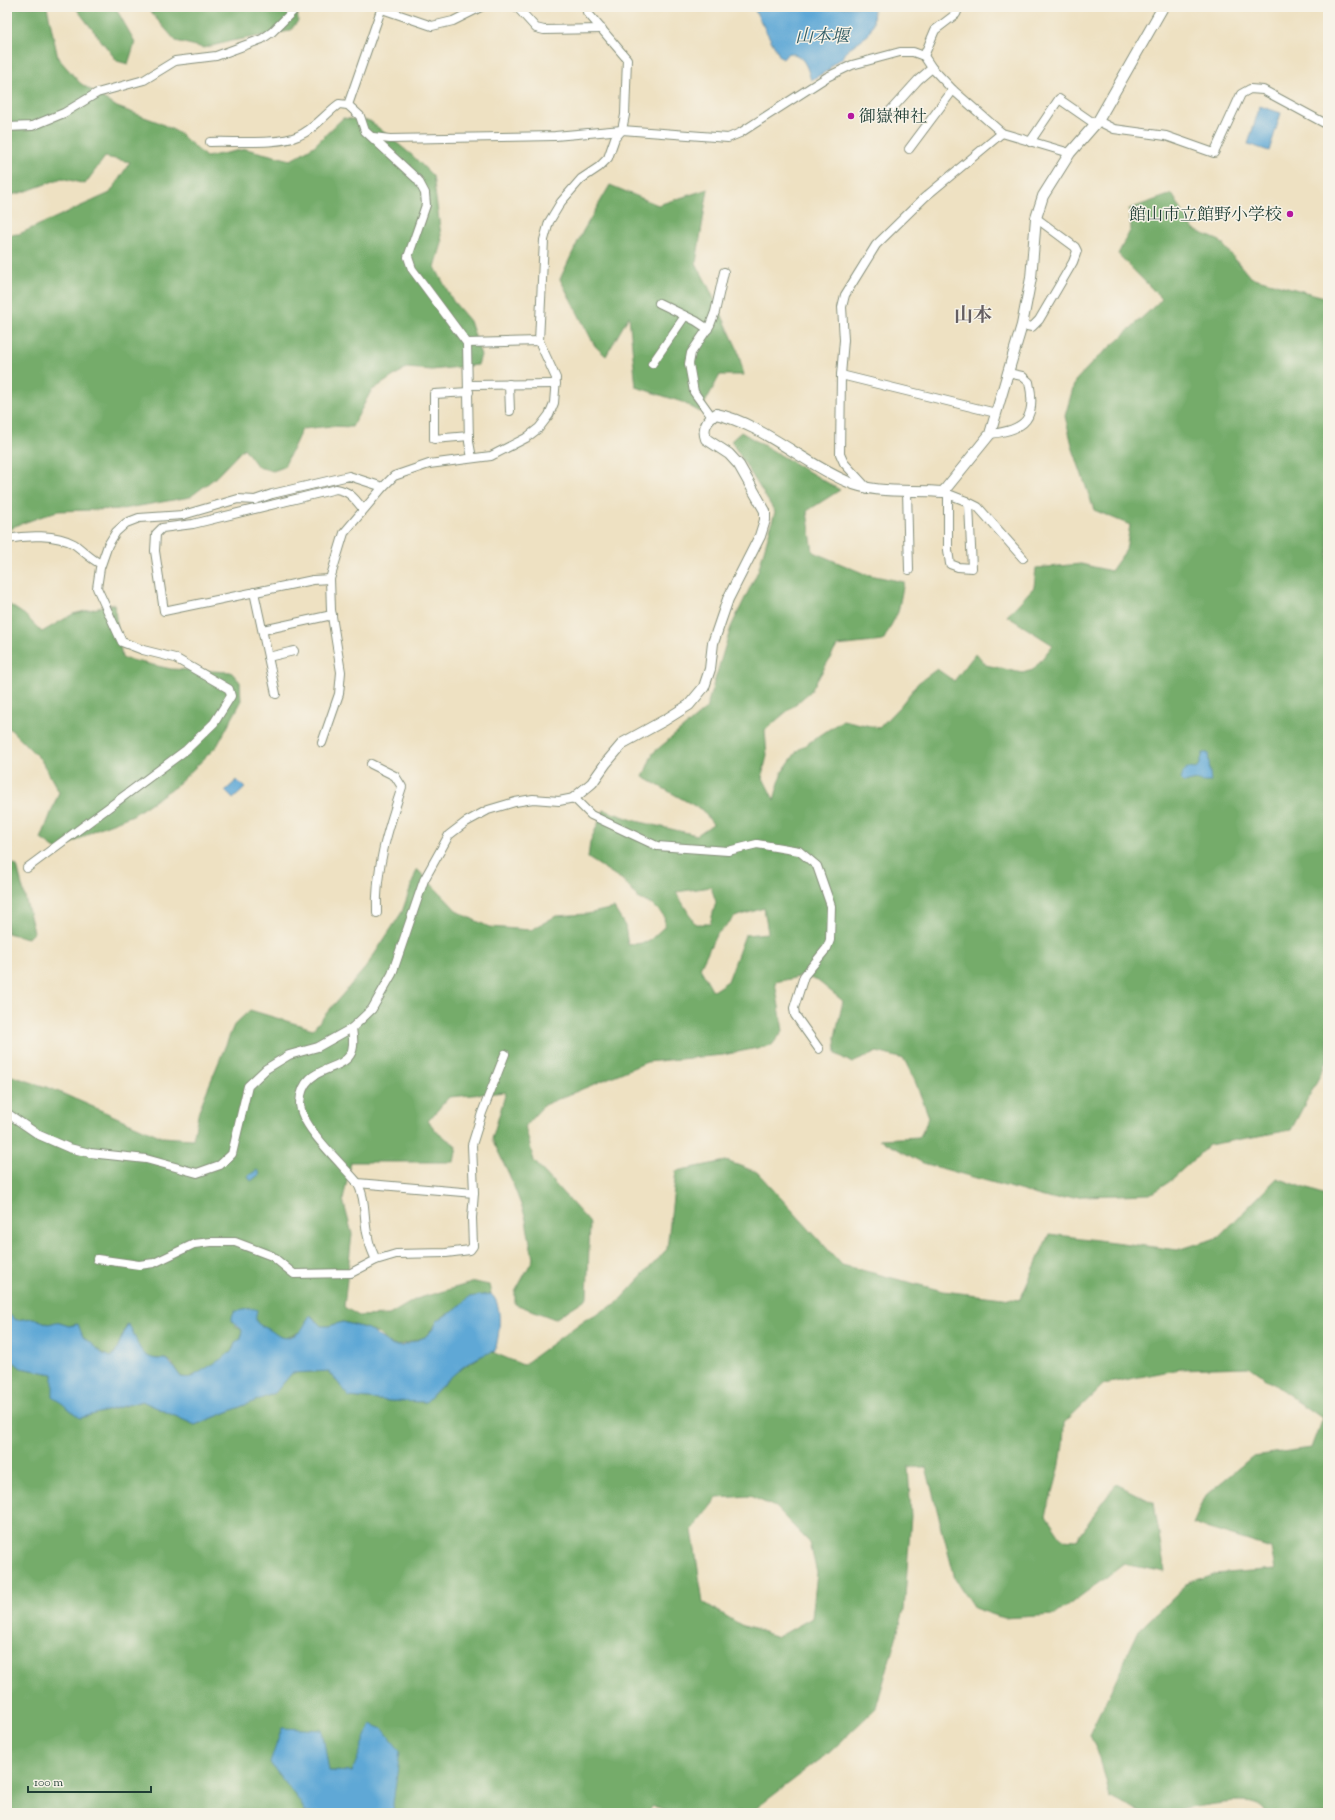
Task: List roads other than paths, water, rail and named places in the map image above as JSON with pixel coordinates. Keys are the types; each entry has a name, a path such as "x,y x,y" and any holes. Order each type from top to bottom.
{"street":[{"path":"7,127 32,126 64,113 97,93 144,80 175,61 216,56 262,39 272,32 297,7"},
{"path":"348,105 382,8 432,26 453,21 481,7"},
{"path":"517,7 536,28 544,30 602,29"},
{"path":"322,743 339,694 341,672 332,615 330,579 344,533 363,509 394,476 429,464 491,456 526,438 539,428 549,415 554,403 556,378 539,340 544,240 549,222 570,190 608,158 615,138 622,130 625,115 627,59 587,12 586,7"},
{"path":"924,56 935,30 956,14 959,7"},
{"path":"966,501 969,505 972,568 958,567 950,564 945,493 990,434 1022,325 1031,278 1036,218 1043,196 1070,153 1097,123 1163,7"},
{"path":"373,137 390,139 505,138 556,136 622,130 728,138 740,133 827,77 852,65 900,52 913,52 924,56 932,68 953,90 1002,133 1070,153"},
{"path":"890,111 918,80 932,68"},
{"path":"1030,142 1059,99 1097,123 1114,129 1166,136 1214,153 1241,94 1250,89 1263,90 1328,125"},
{"path":"909,149 953,90"},
{"path":"210,142 282,140 298,137 313,128 339,104 348,105 360,116 365,131 418,180 425,193 426,205 408,257 412,269 467,342 469,436 472,458"},
{"path":"869,489 844,463 840,454 841,375 844,340 842,307 845,295 876,245 925,197 1002,133"},
{"path":"1022,325 1032,327 1039,320 1078,251 1075,247 1036,218"},
{"path":"712,417 694,392 689,364 691,353 708,329 715,312 724,272"},
{"path":"659,302 696,321 708,329"},
{"path":"652,364 685,316"},
{"path":"467,342 539,340"},
{"path":"990,434 1008,432 1028,421 1032,408 1029,382 1022,376 1008,373"},
{"path":"841,375 996,413"},
{"path":"469,436 434,440 434,394 509,384 556,384"},
{"path":"509,384 510,411"},
{"path":"7,1113 39,1134 69,1148 90,1153 146,1159 197,1173 220,1166 232,1154 248,1086 288,1055 318,1047 352,1028 372,1009 392,974 424,880 450,835 466,822 488,810 508,804 533,799 559,801 574,798 592,783 623,743 689,705 704,687 710,669 713,643 728,599 760,536 765,520 765,511 739,465 729,454 706,439 703,431 708,420 716,414 728,417 760,433 847,482 869,489 945,493 966,501 978,507 1023,558"},
{"path":"27,868 186,750 214,723 231,696 228,689 175,658 143,650 122,642 97,588 101,564 116,532 126,524 139,518 183,514 238,499 255,500 272,494 349,476 383,487"},
{"path":"330,579 313,580 164,611 155,551 156,534 162,528 194,524 336,489 345,490 363,509"},
{"path":"907,490 909,570"},
{"path":"7,539 28,535 72,543 89,558 101,564"},
{"path":"254,592 276,694"},
{"path":"263,630 332,615"},
{"path":"268,657 294,651"},
{"path":"371,764 395,776 402,787 383,846 376,890 377,913"},
{"path":"574,798 591,815 657,846 728,851 757,844 799,851 817,866 831,906 830,940 827,948 804,976 794,1008 795,1015 819,1049"},
{"path":"352,1028 353,1045 350,1055 343,1061 312,1077 306,1084 300,1103 306,1118 328,1152 357,1183 363,1198 368,1237 376,1260"},
{"path":"97,1259 139,1265 154,1263 194,1244 235,1242 272,1256 294,1274 351,1273 376,1260 407,1253 446,1253 470,1250 473,1246 472,1218 474,1193 472,1145 482,1113 505,1054"},
{"path":"357,1183 474,1193"}],"water":[{"name":"山本堰","path":"753,7 874,7 873,24 868,35 848,49 842,59 834,63 829,70 811,80 804,62 798,56 788,53 783,59 780,57"},
{"path":"1260,106 1281,113 1269,151 1248,144"},
{"path":"1203,753 1208,753 1211,782 1196,780 1184,783 1181,780 1183,773 1187,768 1195,769 1199,767"},
{"path":"237,780 245,788 233,799 225,791"},
{"path":"257,1170 260,1174 251,1181 248,1176"},
{"path":"491,1294 498,1306 499,1313 499,1330 495,1351 475,1359 466,1365 449,1379 426,1402 390,1401 349,1397 329,1371 292,1373 275,1393 195,1425 142,1401 80,1418 53,1396 53,1374 21,1368 7,1356 7,1313 16,1320 33,1318 49,1324 56,1322 69,1326 78,1324 83,1337 103,1354 110,1357 115,1353 128,1324 140,1348 147,1356 156,1359 168,1360 181,1377 190,1378 223,1358 233,1349 235,1342 241,1339 242,1330 232,1321 235,1311 252,1309 257,1310 256,1319 258,1324 284,1338 298,1333 303,1328 310,1315 321,1326 329,1326 343,1322 368,1329 393,1346 402,1346 425,1337 433,1329 438,1320 457,1309 469,1297"},
{"path":"371,1724 383,1729 400,1751 393,1804 394,1813 306,1813 300,1802 270,1763 282,1728 322,1730 329,1771 352,1772"}],"place":[{"name":"御嶽神社","path":"851,116"},
{"name":"館山市立館野小学校","path":"1290,214"}],"district":[{"name":"山本","path":"973,314"}]}
